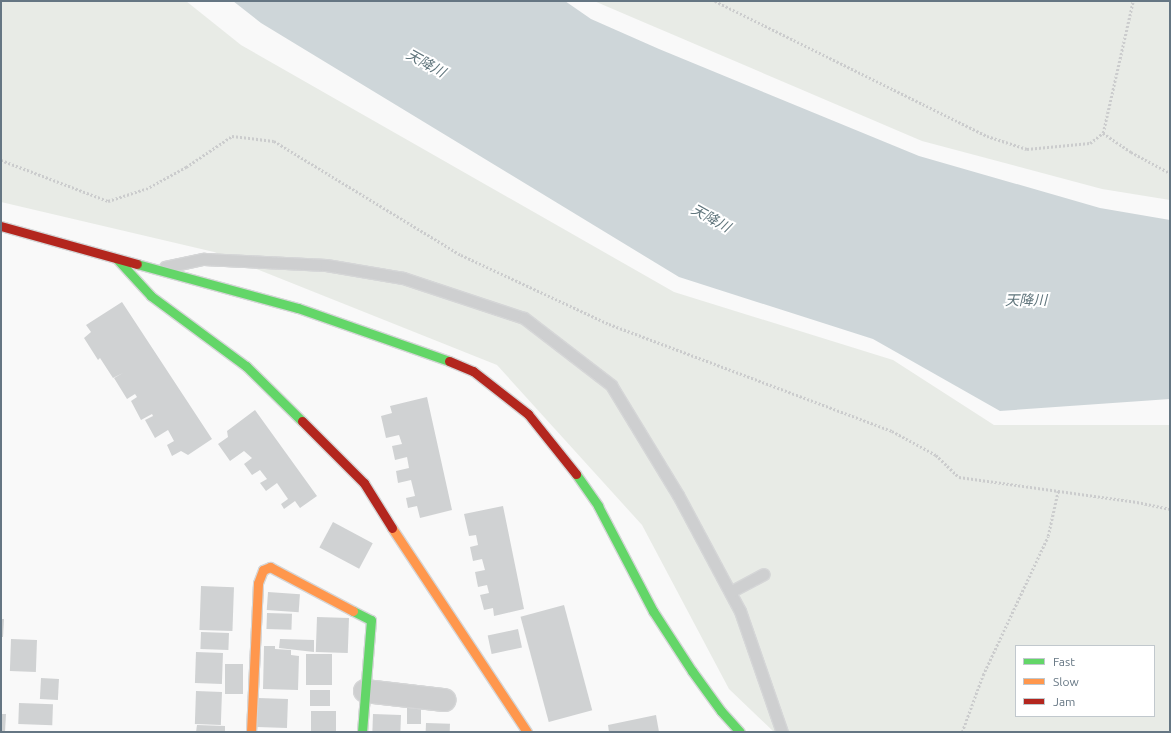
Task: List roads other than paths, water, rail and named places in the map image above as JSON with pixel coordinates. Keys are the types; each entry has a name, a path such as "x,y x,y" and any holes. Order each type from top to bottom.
{"street":[{"path":"1,226 298,308 438,356 472,371 503,393 528,414 598,506 657,617 692,672 721,711 740,732"},
{"path":"117,259 151,296 246,366 364,484 447,613 527,732"},
{"path":"251,732 258,583 263,570 270,567 371,620 362,732"},
{"path":"365,691 444,700"}],"lane":[{"path":"155,269 204,259 326,265 403,278 524,318 611,385 678,495 740,612 782,732"},
{"path":"730,592 764,574"}],"water":[{"name":"天降川","path":"233,1 565,1 591,19 659,49 919,156 1100,208 1170,220 1170,399 1000,411 873,339 679,277 261,23"}]}
